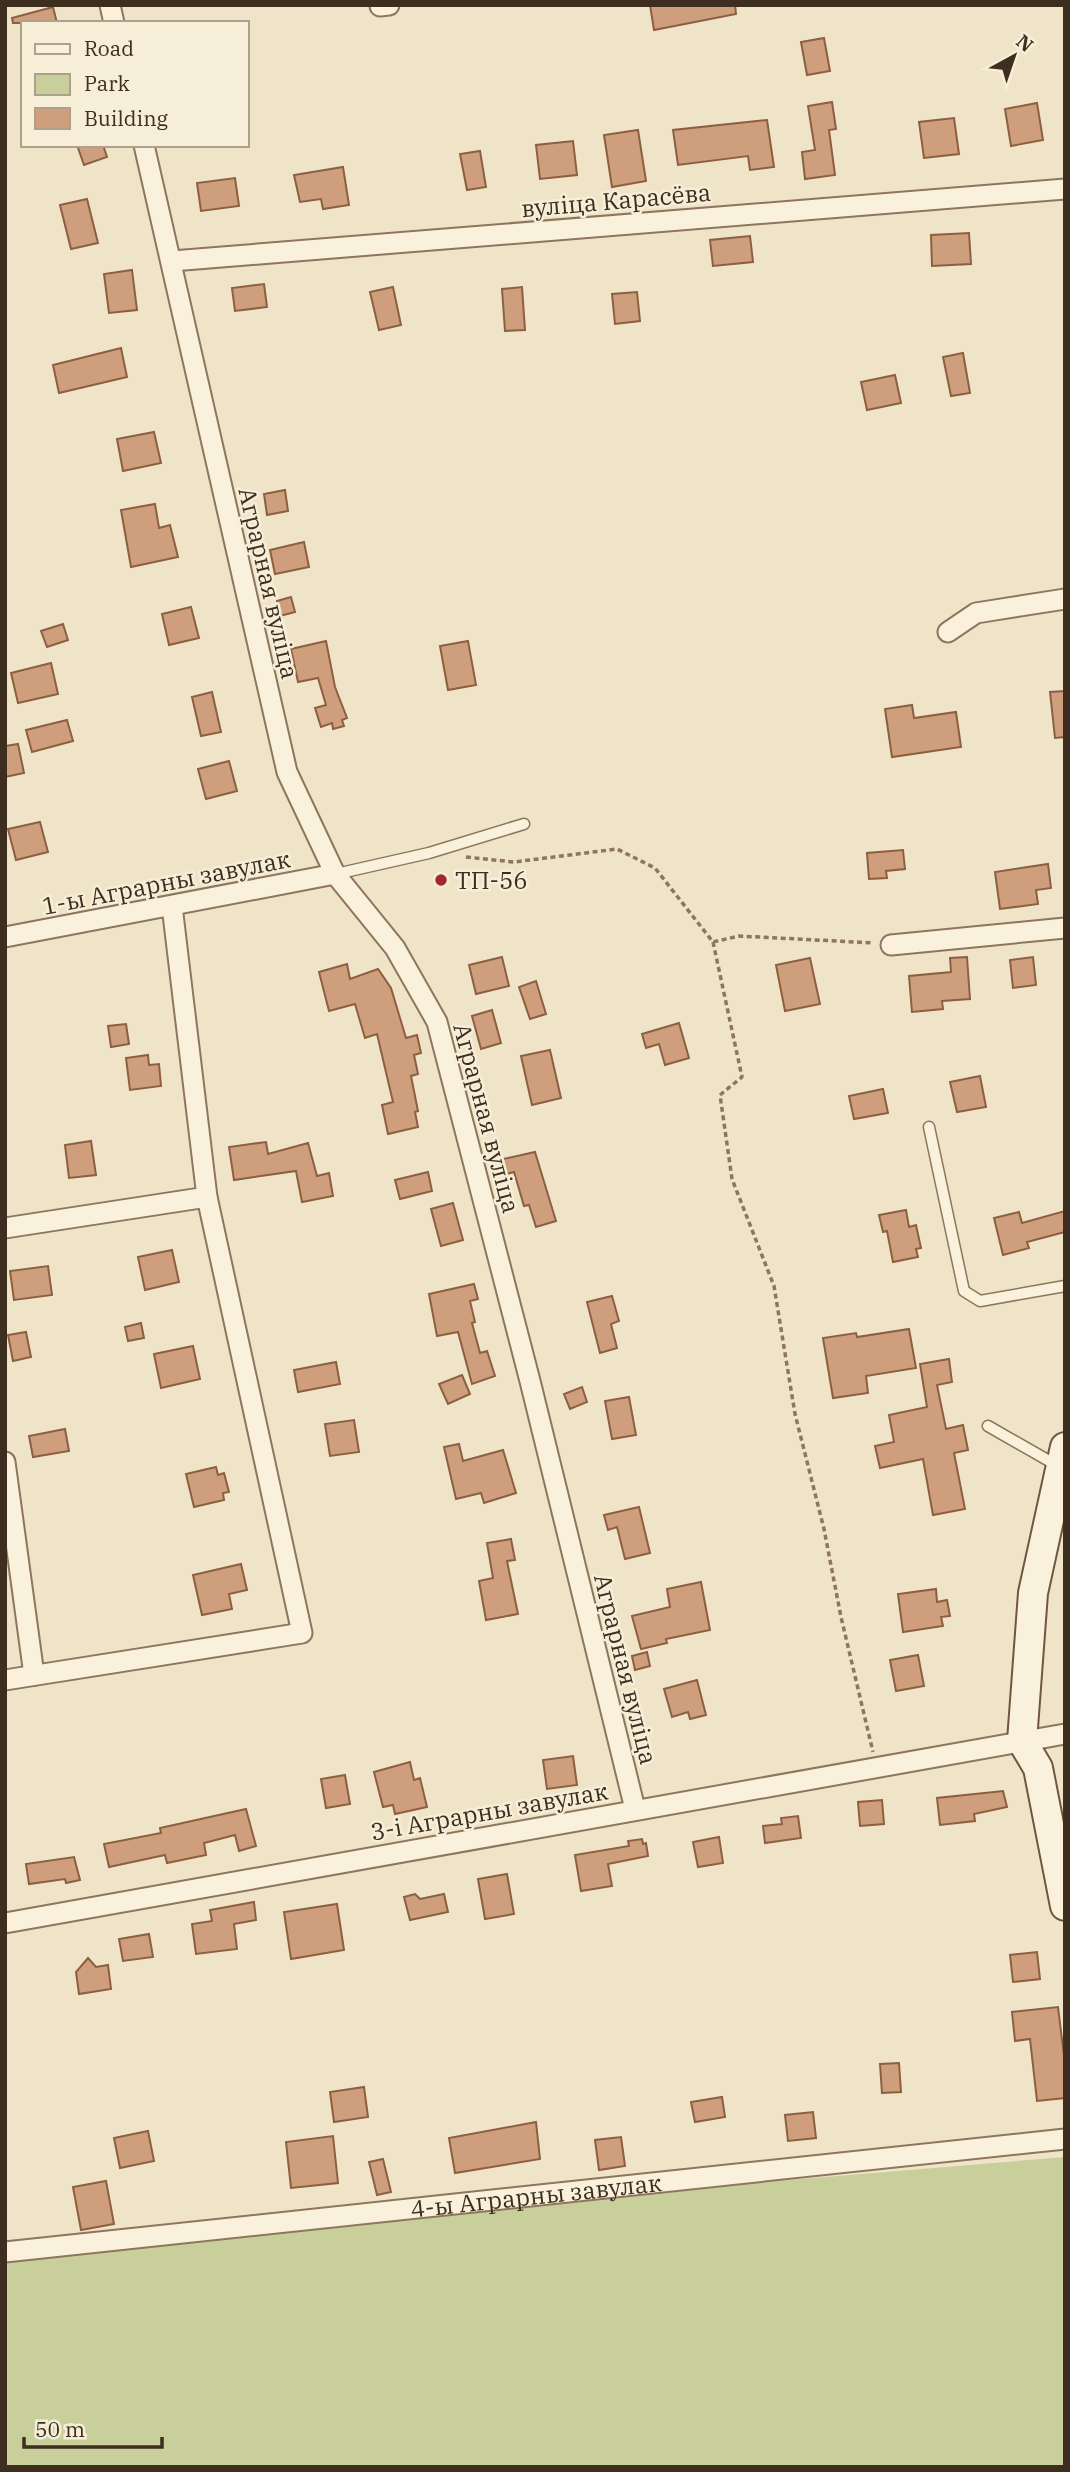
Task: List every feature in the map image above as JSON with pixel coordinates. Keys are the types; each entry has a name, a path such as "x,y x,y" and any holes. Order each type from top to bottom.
{"main road":[{"path":"1062,1456 1033,1593 1022,1741 1038,1768 1065,1906"}],"street":[{"name":"Аграрная вуліца","path":"144,147 286,772 335,874 395,948 438,1022 530,1381 635,1810"},
{"name":"вуліца Карасёва","path":"172,261 1065,189"},
{"path":"948,632 976,613 1065,599"},
{"name":"1-ы Аграрны завулак","path":"5,937 335,874"},
{"path":"5,1680 302,1633 207,1198 172,906"},
{"path":"891,944 1065,928"},
{"path":"5,1228 207,1198"},
{"path":"5,1462 34,1675"},
{"name":"3-і Аграрны завулак","path":"5,1923 1065,1734"},
{"name":"4-ы Аграрны завулак","path":"5,2252 1065,2139"}],"lane":[{"path":"335,874 429,853 524,824"},
{"path":"929,1126 964,1292 979,1301 1065,1286"},
{"path":"988,1426 1062,1456"}],"path":[{"path":"429,853 514,862 617,849 655,869 713,942 743,1077 720,1095 732,1179 774,1286 795,1414 824,1529 860,1702 877,1768"},
{"path":"713,942 739,936 836,938 891,944"}],"green space":[{"path":"1065,2157 1065,2467 5,2467 5,2245"}],"building":[{"path":"650,5 735,5 736,14 654,30"},
{"path":"53,7 56,21 13,23 12,18"},
{"path":"824,38 830,71 807,75 801,42"},
{"path":"832,102 836,129 829,130 835,175 805,179 802,152 815,150 808,106"},
{"path":"1037,103 1043,140 1011,146 1005,109"},
{"path":"954,118 959,154 924,158 919,122"},
{"path":"767,120 774,167 750,170 748,156 678,165 673,130"},
{"path":"638,130 646,181 612,187 604,135"},
{"path":"573,141 577,175 540,179 536,145"},
{"path":"78,147 104,147 107,157 84,165"},
{"path":"480,151 486,187 467,190 460,154"},
{"path":"343,167 349,205 323,209 321,199 300,202 294,175"},
{"path":"235,178 239,206 201,211 197,183"},
{"path":"87,199 98,243 71,249 60,205"},
{"path":"969,233 971,264 932,266 931,235"},
{"path":"750,236 753,262 713,266 710,240"},
{"path":"132,270 137,310 109,313 104,274"},
{"path":"264,284 267,307 235,311 232,288"},
{"path":"393,287 401,325 379,330 370,292"},
{"path":"522,287 525,330 505,331 502,289"},
{"path":"637,292 640,321 615,324 612,294"},
{"path":"121,348 127,377 59,393 53,365"},
{"path":"963,353 970,393 951,396 943,357"},
{"path":"895,375 901,403 867,410 861,382"},
{"path":"154,432 161,463 123,471 117,439"},
{"path":"285,490 288,511 267,515 264,494"},
{"path":"155,504 159,528 170,525 178,557 131,567 121,510"},
{"path":"304,542 309,567 275,574 270,550"},
{"path":"291,597 295,612 280,616 277,601"},
{"path":"191,607 199,638 169,645 162,614"},
{"path":"63,624 68,640 47,647 41,631"},
{"path":"326,641 335,687 347,718 342,720 344,726 333,729 332,723 321,727 315,708 326,705 318,678 298,682 291,649"},
{"path":"468,641 476,685 448,690 440,646"},
{"path":"51,663 58,694 18,703 11,673"},
{"path":"1065,691 1065,737 1055,738 1050,692"},
{"path":"212,692 221,732 201,736 192,697"},
{"path":"912,705 914,718 956,712 961,747 892,757 885,709"},
{"path":"67,720 73,741 32,752 26,730"},
{"path":"18,744 24,773 5,777 5,746"},
{"path":"229,761 237,791 206,799 198,769"},
{"path":"40,822 48,852 16,860 8,829"},
{"path":"903,850 905,869 886,871 887,878 869,879 867,853"},
{"path":"1048,864 1051,888 1036,890 1038,904 1000,909 995,872"},
{"path":"502,957 509,986 476,994 469,965"},
{"path":"967,957 970,999 942,1001 943,1009 912,1012 909,976 951,972 950,958"},
{"path":"1033,957 1036,985 1013,988 1010,960"},
{"path":"810,958 820,1004 785,1011 776,965"},
{"path":"347,964 350,979 378,969 391,988 406,1038 417,1035 421,1053 414,1055 418,1074 411,1076 418,1111 415,1112 418,1127 388,1134 382,1105 393,1102 377,1034 365,1038 355,1004 329,1011 319,972"},
{"path":"536,981 546,1014 530,1019 519,987"},
{"path":"492,1010 501,1043 481,1049 472,1016"},
{"path":"679,1023 689,1058 665,1065 659,1044 646,1048 642,1034"},
{"path":"126,1024 129,1044 111,1047 108,1026"},
{"path":"550,1050 561,1098 532,1105 521,1056"},
{"path":"148,1055 149,1065 159,1064 161,1086 130,1090 126,1058"},
{"path":"980,1076 986,1107 957,1112 950,1082"},
{"path":"883,1089 888,1113 854,1119 849,1096"},
{"path":"91,1141 96,1175 69,1178 65,1145"},
{"path":"266,1142 268,1154 308,1143 317,1176 329,1173 333,1196 302,1202 296,1171 234,1180 229,1147"},
{"path":"535,1152 556,1221 536,1227 529,1205 524,1206 514,1172 503,1175 499,1160"},
{"path":"428,1172 432,1191 400,1199 395,1180"},
{"path":"453,1203 463,1240 441,1246 431,1209"},
{"path":"906,1210 909,1227 916,1225 921,1248 916,1249 918,1257 893,1262 887,1231 883,1232 879,1215"},
{"path":"1065,1211 1065,1232 1027,1242 1029,1248 1003,1255 994,1218 1019,1212 1022,1223"},
{"path":"172,1250 179,1282 145,1290 138,1257"},
{"path":"48,1266 52,1295 14,1300 10,1271"},
{"path":"474,1284 478,1299 470,1301 475,1322 472,1323 480,1353 487,1351 495,1376 472,1384 458,1332 437,1336 429,1294"},
{"path":"612,1296 619,1321 611,1324 617,1348 600,1353 587,1302"},
{"path":"141,1323 144,1338 128,1341 125,1327"},
{"path":"909,1329 916,1368 866,1376 868,1393 833,1398 823,1338 856,1333 857,1337"},
{"path":"26,1332 31,1357 13,1361 8,1335"},
{"path":"193,1346 200,1379 161,1388 154,1354"},
{"path":"949,1359 952,1382 937,1385 946,1429 963,1425 968,1450 954,1453 965,1509 933,1515 923,1459 880,1468 875,1446 894,1442 889,1415 927,1407 920,1364"},
{"path":"336,1362 340,1384 298,1392 294,1370"},
{"path":"462,1375 470,1394 448,1404 439,1384"},
{"path":"582,1387 587,1402 570,1409 564,1394"},
{"path":"629,1397 636,1435 612,1439 605,1401"},
{"path":"354,1420 359,1452 330,1456 325,1424"},
{"path":"65,1429 69,1451 33,1457 29,1436"},
{"path":"459,1444 463,1461 503,1450 516,1493 484,1503 481,1493 456,1499 444,1447"},
{"path":"216,1467 218,1475 224,1473 229,1492 223,1493 224,1500 194,1507 186,1474"},
{"path":"639,1507 650,1553 625,1559 617,1527 608,1530 604,1515"},
{"path":"511,1539 515,1560 507,1561 518,1614 486,1620 479,1581 493,1578 487,1543"},
{"path":"241,1564 247,1590 229,1594 232,1609 202,1615 193,1575"},
{"path":"701,1582 710,1630 666,1639 667,1643 641,1649 632,1616 670,1607 667,1589"},
{"path":"936,1589 937,1602 947,1600 950,1616 941,1617 943,1626 903,1632 898,1594"},
{"path":"647,1652 650,1666 635,1670 632,1656"},
{"path":"918,1655 924,1686 896,1691 890,1660"},
{"path":"697,1680 706,1715 690,1719 688,1712 672,1717 664,1689"},
{"path":"573,1756 577,1785 547,1789 543,1760"},
{"path":"410,1762 414,1780 420,1778 427,1807 395,1814 393,1805 383,1807 374,1772"},
{"path":"345,1775 350,1804 326,1808 321,1779"},
{"path":"1003,1791 1007,1807 974,1814 975,1821 940,1825 937,1798"},
{"path":"882,1800 884,1824 860,1826 858,1802"},
{"path":"246,1809 256,1846 239,1851 235,1835 204,1843 206,1855 167,1863 165,1855 109,1867 104,1844 161,1833 160,1828"},
{"path":"798,1816 801,1838 765,1843 763,1826 782,1824 781,1818"},
{"path":"719,1837 723,1863 698,1867 693,1842"},
{"path":"642,1839 643,1844 646,1843 648,1856 608,1864 612,1886 581,1891 575,1855 629,1846 628,1841"},
{"path":"74,1857 80,1880 66,1883 65,1879 29,1884 26,1864"},
{"path":"507,1874 514,1914 485,1919 478,1879"},
{"path":"415,1894 420,1899 444,1894 448,1912 410,1920 404,1897"},
{"path":"254,1902 256,1920 234,1924 237,1949 196,1954 192,1924 212,1921 210,1910"},
{"path":"337,1904 344,1950 291,1959 284,1912"},
{"path":"149,1934 153,1957 123,1961 119,1939"},
{"path":"1037,1952 1040,1979 1013,1982 1010,1955"},
{"path":"88,1958 96,1967 108,1965 111,1989 79,1994 76,1972"},
{"path":"1058,2007 1065,2064 1065,2098 1037,2101 1030,2039 1015,2041 1012,2012"},
{"path":"899,2063 901,2092 882,2093 880,2064"},
{"path":"364,2087 368,2117 334,2122 330,2092"},
{"path":"722,2097 725,2117 695,2122 691,2102"},
{"path":"813,2112 816,2138 788,2141 785,2115"},
{"path":"536,2122 540,2159 455,2173 449,2138"},
{"path":"148,2131 154,2161 120,2168 114,2138"},
{"path":"333,2136 338,2183 291,2188 286,2142"},
{"path":"621,2137 625,2166 599,2170 595,2140"},
{"path":"383,2159 391,2192 377,2195 369,2162"},
{"path":"106,2181 114,2224 81,2230 73,2187"}],"place":[{"name":"ТП-56","path":"441,880"}]}
